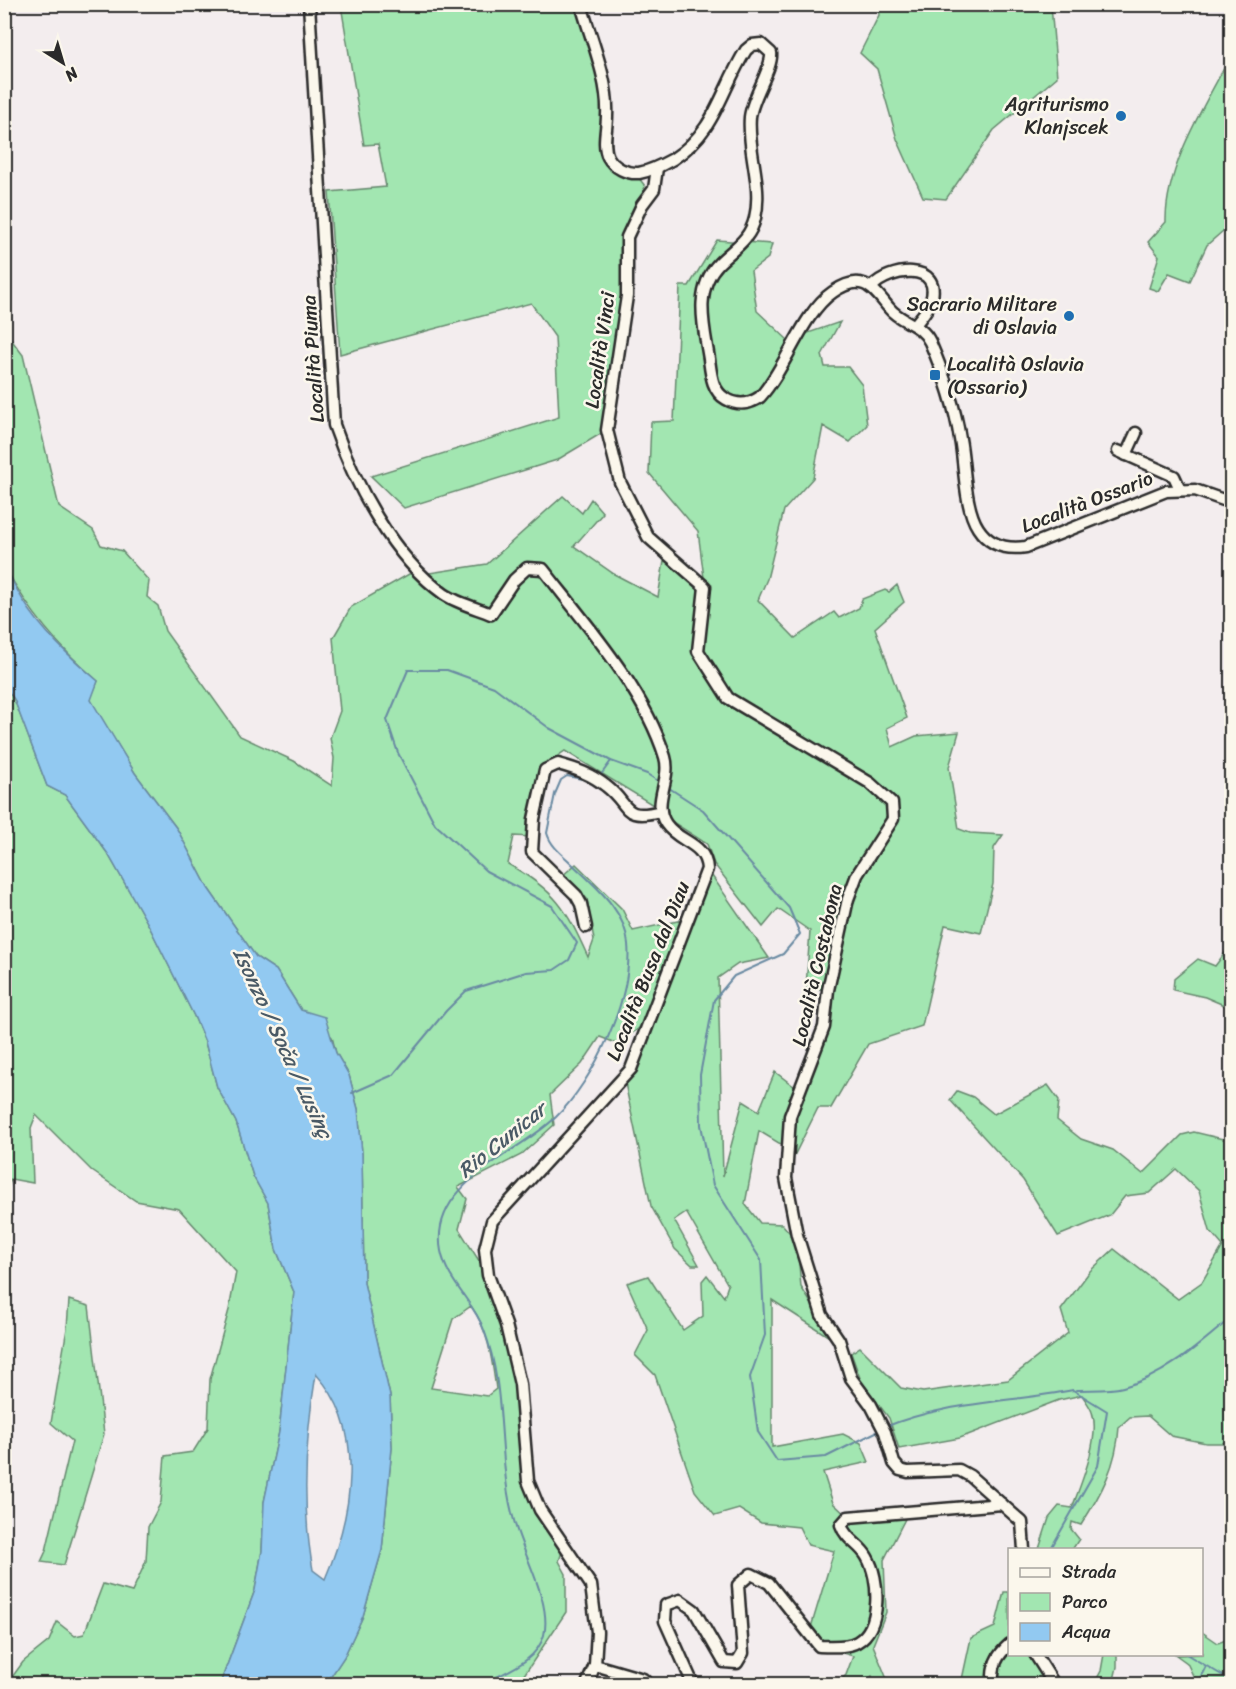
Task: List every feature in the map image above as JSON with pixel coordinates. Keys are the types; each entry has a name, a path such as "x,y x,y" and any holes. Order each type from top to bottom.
{"street":[{"name":"Località Piuma","path":"309,4 334,425 346,460 399,551 444,594 491,614 514,580 527,568 543,569 602,644 643,708 665,758 667,779 661,792 661,811"},
{"path":"581,4 607,103 605,147 608,157 616,167 626,171 635,173 657,168 684,151 703,133 719,107 746,50 756,44 766,47 771,60 754,98 750,120 756,216 745,241 711,274 702,299 703,319 716,389 732,402 746,404 755,401 771,384 812,316 827,297 851,285 860,284 872,287 904,271 913,270 924,275 931,286 931,300 915,325"},
{"name":"Località Vinci","path":"648,537 621,483 607,430 627,296 627,237 642,205 654,189 657,168"},
{"name":"Località Ossario","path":"872,287 892,312 915,325 930,341 957,424 973,519 984,535 996,544 1005,547 1026,547 1147,497 1180,489 1208,494 1232,503"},
{"name":"Località Ossario","path":"1136,433 1122,453 1174,476 1180,489"},
{"name":"Località Costabona","path":"648,537 705,587 698,651 728,698 870,783 892,803 893,819 857,875 848,899 828,990 824,1027 790,1116 786,1178 798,1235 816,1300 822,1315 839,1340 851,1378 882,1425 894,1463 900,1470 908,1472 959,1470 1002,1504"},
{"path":"586,927 581,904 576,895 532,852 534,819 545,770 558,764 586,772 609,787 626,810 642,816 661,811"},
{"name":"Località Busa dal Diau","path":"587,1684 595,1665 597,1632 591,1586 540,1510 528,1481 520,1384 506,1325 488,1275 485,1249 492,1221 631,1069 707,869 706,858 700,850 666,824 661,811"},
{"path":"693,1684 665,1620 666,1605 680,1600 694,1610 724,1662 737,1663 743,1653 738,1585 751,1575 769,1583 819,1646 854,1644 866,1636 872,1623 876,1588 874,1569 866,1554 844,1536 841,1525 848,1517 1002,1504 1022,1522 1024,1548"},
{"path":"993,1684 992,1671 998,1654 1008,1646"},
{"path":"1036,1656 1054,1684"},
{"path":"595,1665 643,1679 648,1684"}],"green space":[{"path":"341,5 581,5 605,91 608,157 635,173 645,186 627,237 628,273 607,430 557,460 404,508 371,476 559,417 555,337 531,303 340,354 329,192 386,187 378,144 364,145"},
{"path":"878,5 1051,5 1057,77 994,130 946,199 923,197 897,139 877,69 860,53 879,15"},
{"path":"1231,55 1231,224 1207,245 1190,281 1169,273 1158,291 1149,288 1159,256 1148,242 1166,222 1167,201 1180,157 1199,114"},
{"path":"717,240 772,244 768,258 751,271 757,311 788,340 840,322 822,355 825,367 848,367 862,385 867,425 850,442 823,426 813,478 784,510 767,579 758,600 795,638 834,612 839,618 859,608 862,599 885,590 889,592 897,585 904,602 875,628 907,718 887,728 892,747 916,736 959,732 949,767 959,829 970,833 1003,835 994,848 993,884 981,933 945,925 922,1026 868,1044 831,1108 818,1108 794,1156 789,1149 759,1131 745,1204 760,1223 782,1224 797,1241 801,1287 834,1340 772,1300 772,1447 843,1434 861,1443 869,1462 823,1472 833,1503 848,1517 908,1513 884,1560 886,1612 873,1645 889,1684 876,1684 872,1676 862,1684 837,1684 846,1675 853,1656 819,1646 809,1634 834,1551 808,1545 799,1527 761,1523 739,1509 715,1516 695,1491 655,1375 635,1355 648,1330 627,1283 648,1276 683,1330 703,1316 702,1281 707,1275 724,1297 728,1285 686,1212 674,1220 699,1265 692,1265 675,1249 651,1206 625,1083 650,1036 710,873 769,958 738,964 718,978 723,1176 743,1101 759,1111 775,1072 799,1090 815,1064 824,1043 828,1020 828,990 806,987 810,931 778,909 763,927 714,864 707,844 671,821 663,805 653,805 565,751 543,766 531,837 514,836 508,864 538,883 558,902 588,957 594,940 587,899 562,876 576,864 622,909 633,931 682,920 643,1025 618,1044 600,1037 582,1064 550,1095 554,1125 521,1155 458,1187 467,1199 459,1229 488,1275 520,1384 528,1481 564,1546 559,1561 566,1574 566,1612 518,1684 326,1684 344,1657 363,1616 382,1550 392,1448 390,1396 364,1283 362,1153 358,1109 349,1075 336,1053 332,1037 301,1010 276,970 256,957 208,888 177,829 135,773 90,700 98,681 70,656 46,628 24,599 5,567 4,330 23,355 59,507 93,530 101,545 122,551 149,581 147,597 158,606 165,631 240,736 294,761 332,786 334,758 330,738 340,711 333,638 351,607 409,574 487,564 563,496 582,513 591,499 603,513 574,546 614,574 658,597 664,561 648,537 705,586 698,531 649,473 651,422 674,421 680,286 689,286","holes":["471,1306 489,1346 496,1389 487,1396 431,1388 453,1319"]},
{"path":"5,687 14,699 47,786 65,795 108,854 148,924 194,1016 205,1042 217,1087 236,1122 253,1176 268,1203 276,1249 294,1292 279,1432 264,1502 262,1551 255,1590 220,1684 7,1684 23,1662 49,1641 57,1622 75,1636 84,1634 103,1584 132,1592 146,1561 148,1527 161,1502 165,1456 193,1452 208,1428 210,1379 229,1310 236,1272 179,1209 136,1201 92,1171 36,1115 31,1128 33,1183 11,1179 5,1219"},
{"path":"1231,945 1231,1008 1205,997 1173,990 1174,979 1198,959 1215,966"},
{"path":"1048,1085 1059,1100 1057,1120 1081,1139 1113,1150 1143,1174 1182,1135 1194,1132 1231,1139 1231,1443 1206,1443 1171,1436 1148,1416 1130,1417 1119,1427 1111,1467 1095,1502 1081,1525 1072,1522 1071,1529 1079,1539 1073,1548 1039,1548 1049,1518 1059,1506 1072,1508 1089,1460 1094,1422 1091,1410 1082,1395 1059,1400 960,1438 899,1449 889,1418 861,1381 851,1353 860,1347 901,1388 923,1392 1008,1380 1068,1333 1061,1310 1090,1271 1114,1249 1178,1299 1202,1282 1223,1246 1210,1231 1199,1191 1176,1169 1149,1193 1125,1196 1110,1215 1058,1236 1023,1180 950,1100 957,1091 973,1097 994,1114"},
{"path":"69,1300 89,1306 104,1434 64,1565 41,1562 46,1551 72,1441 51,1423 67,1328"},
{"path":"1004,1592 1008,1592 1008,1656 1036,1656 1054,1684 961,1684 971,1638 995,1627"},
{"path":"1203,1633 1218,1643 1231,1638 1231,1684 1197,1684 1187,1663 1177,1656 1203,1656"},
{"path":"1104,1656 1117,1656 1113,1684 1094,1684 1101,1671"}],"water":[{"name":"Isonzo / Soča / Lusinç","path":"4,567 23,600 48,633 98,681 91,700 135,773 177,829 208,888 256,957 276,970 301,1010 325,1017 336,1053 349,1075 358,1109 362,1153 364,1283 390,1396 392,1448 382,1550 363,1616 344,1657 326,1684 220,1684 255,1590 262,1551 264,1502 279,1432 294,1292 276,1249 268,1203 253,1176 236,1122 217,1087 205,1042 194,1016 148,924 108,854 65,795 47,786 14,699 5,687","holes":["316,1374 332,1396 343,1421 349,1447 350,1474 348,1501 342,1528 325,1579 313,1570 307,1521 307,1447"]}],"waterway":[{"path":"352,1093 393,1075 446,1011 466,991 526,972 554,970 569,960 577,943 552,906 486,871 435,824 398,753 387,720 408,670 447,670 494,687 549,728 611,761 647,774 661,783"},
{"name":"Rio Cunicar","path":"600,776 611,761"},
{"name":"Rio Cunicar","path":"483,1684 519,1665 534,1652 544,1635 544,1609 509,1500 499,1402 491,1354 480,1320 444,1262 441,1251 441,1227 448,1207 462,1188 480,1172 540,1131 570,1101 597,1060 617,1013 628,965 626,931 621,919 606,898 555,848 547,833 555,794 561,780 567,776 587,780"},
{"path":"666,786 703,810 789,908 800,934 783,954 734,976 714,1000 700,1075 701,1125 713,1185 761,1260 765,1335 750,1377 758,1432 777,1461 826,1457 880,1430"},
{"path":"1076,1390 1117,1388 1153,1376 1181,1358 1232,1317"},
{"path":"885,1427 954,1407 1073,1390 1107,1411 1098,1466 1051,1548"},
{"path":"1189,1656 1232,1681"},
{"path":"1197,1684 1206,1666"}],"place":[{"name":"Agriturismo Klanjscek","path":"1121,116"},
{"name":"Sacrario Militare di Oslavia","path":"1069,316"},
{"name":"Località Oslavia (Ossario)","path":"935,375"}]}
